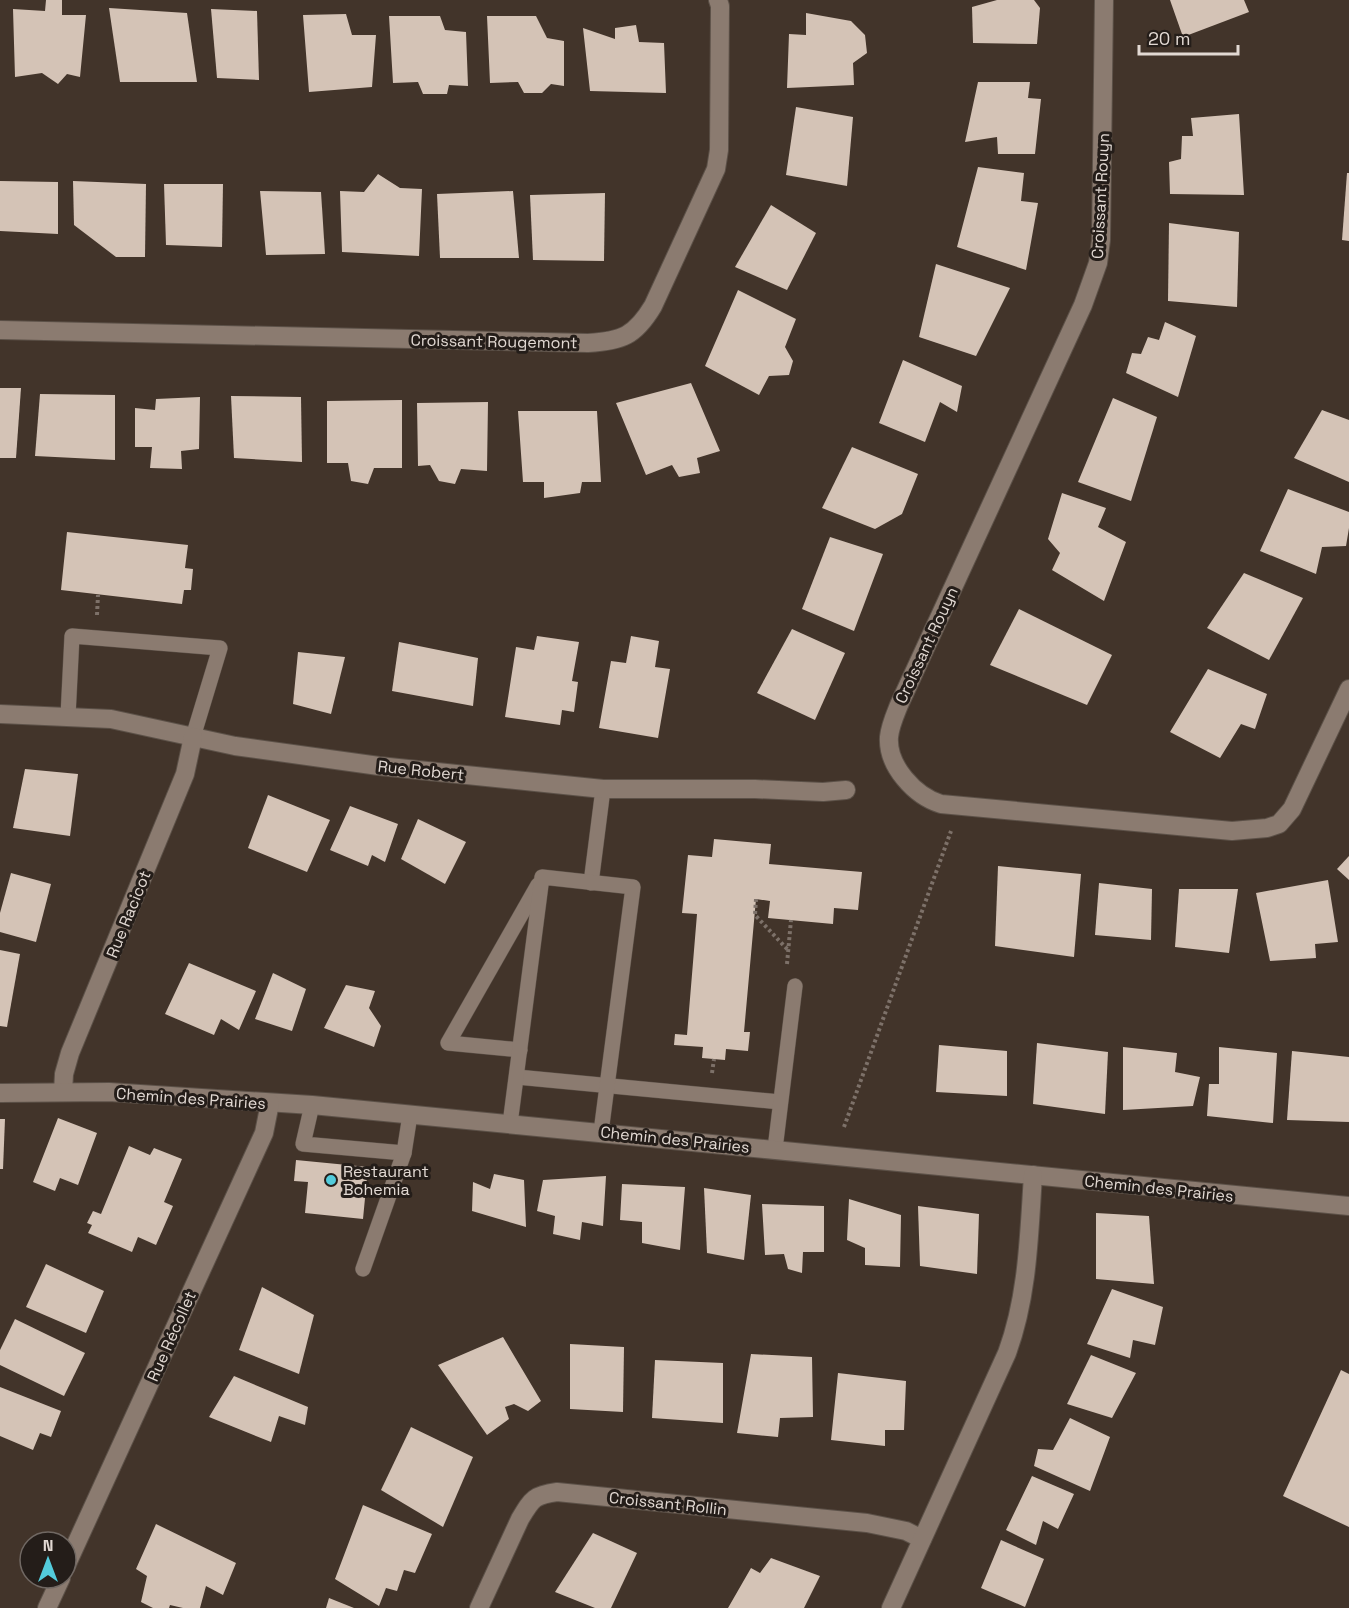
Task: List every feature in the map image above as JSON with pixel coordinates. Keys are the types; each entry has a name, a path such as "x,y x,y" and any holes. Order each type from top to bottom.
{"street":[{"name":"Croissant Rougemont","path":"0,330 588,343 603,342 633,333 644,322 653,306 716,169 719,150 720,6 718,0"},
{"name":"Croissant Rouyn","path":"1104,0 1102,216 1098,263 1083,305 899,705 889,738 895,765 924,797 941,804 1209,829 1255,831 1279,824 1292,808 1349,689"},
{"name":"Rue Robert","path":"0,714 111,719 235,747 380,766 603,789 755,789 823,792 846,790"},
{"name":"Rue Racicot","path":"63,1092 64,1074 70,1053 185,774 193,737"},
{"name":"Chemin des Prairies","path":"0,1093 109,1092 312,1106 601,1132 1349,1206"},
{"name":"Rue Récollet","path":"78,1540 264,1133 270,1103"},
{"path":"891,1608 1016,1329 1022,1304 1034,1175"},
{"name":"Croissant Rollin","path":"479,1608 520,1519 539,1494 576,1493 867,1523 906,1531 922,1539"},
{"path":"47,1608 55,1590"}],"lane":[{"path":"68,716 72,636 220,648 193,737"},
{"path":"591,883 603,789"},
{"path":"542,877 633,887 601,1132"},
{"path":"510,1124 542,877"},
{"path":"520,1050 448,1043 542,877"},
{"path":"774,1149 795,986"},
{"path":"517,1077 780,1102"},
{"path":"312,1106 303,1144 404,1153"},
{"path":"363,1269 404,1153 410,1115"}],"path":[{"path":"844,1126 952,831"},
{"path":"756,899 755,915 788,950"},
{"path":"786,970 791,920"}],"building":[{"path":"46,0 62,0 62,15 86,15 80,77 67,74 58,84 42,73 15,77 13,9 45,11"},
{"path":"997,0 1034,0 1040,8 1037,44 973,43 972,7"},
{"path":"1170,0 1244,0 1249,12 1183,37"},
{"path":"109,8 187,13 197,82 120,82"},
{"path":"211,9 257,11 259,80 217,78"},
{"path":"806,13 851,21 865,35 867,53 853,63 854,85 787,88 789,34 806,35"},
{"path":"346,14 352,35 376,35 372,87 309,92 303,15"},
{"path":"389,16 440,16 445,30 466,32 468,86 449,85 447,94 423,94 418,82 393,83"},
{"path":"487,16 536,16 547,38 564,41 564,86 551,84 542,93 524,93 518,82 490,83"},
{"path":"636,25 639,42 664,43 666,93 590,91 583,28 615,39 615,28"},
{"path":"978,82 1030,82 1028,98 1041,99 1035,154 998,154 997,137 965,142"},
{"path":"796,107 853,117 847,186 786,175"},
{"path":"1239,114 1244,195 1170,194 1169,162 1181,159 1182,136 1193,136 1191,118"},
{"path":"978,167 1024,173 1021,201 1038,203 1026,270 957,247"},
{"path":"1347,173 1349,173 1349,241 1342,240"},
{"path":"378,174 400,188 422,189 419,256 342,252 340,191 364,192"},
{"path":"0,181 58,182 58,234 0,231"},
{"path":"73,181 146,184 145,257 116,257 74,225"},
{"path":"164,184 223,184 222,247 166,245"},
{"path":"260,191 321,192 325,254 266,255"},
{"path":"513,191 519,258 440,258 437,194"},
{"path":"605,193 604,261 533,260 530,195"},
{"path":"771,205 816,233 787,290 735,267"},
{"path":"1169,223 1239,232 1237,307 1168,301"},
{"path":"936,264 1010,288 976,356 919,337"},
{"path":"738,290 796,319 785,347 793,361 789,375 769,376 759,395 705,366"},
{"path":"1165,322 1196,336 1178,397 1126,373 1132,353 1141,354 1148,337 1159,340"},
{"path":"903,360 962,386 957,412 940,402 925,442 879,423"},
{"path":"691,383 720,451 697,458 700,473 679,477 672,465 646,475 616,403"},
{"path":"0,388 21,388 16,458 0,458"},
{"path":"40,394 115,395 115,460 35,456"},
{"path":"231,396 301,397 302,462 234,458"},
{"path":"200,397 199,449 181,451 182,469 150,468 152,447 135,447 135,408 155,410 156,399"},
{"path":"1113,398 1157,417 1131,501 1078,482"},
{"path":"402,400 402,468 374,468 368,484 351,481 348,463 327,463 327,401"},
{"path":"488,402 487,471 461,469 455,484 439,481 430,465 418,466 417,403"},
{"path":"1322,410 1349,420 1349,482 1294,458"},
{"path":"518,411 597,411 601,482 582,482 580,493 544,498 544,482 523,482"},
{"path":"852,447 918,474 902,514 875,529 822,508"},
{"path":"1288,489 1349,512 1346,546 1322,547 1316,574 1260,551"},
{"path":"1062,493 1106,508 1098,527 1126,542 1104,601 1052,570 1060,553 1048,539"},
{"path":"67,532 188,545 185,568 193,569 191,590 184,590 182,604 61,590"},
{"path":"830,537 883,554 854,631 802,609"},
{"path":"1244,573 1303,598 1269,660 1207,628"},
{"path":"1019,609 1112,655 1087,705 990,665"},
{"path":"792,629 845,653 815,720 757,693"},
{"path":"537,636 579,642 572,681 578,682 574,712 562,710 560,725 505,717 516,647 534,650"},
{"path":"631,636 659,641 655,667 670,669 658,738 599,728 611,661 626,663"},
{"path":"399,642 478,658 473,706 392,691"},
{"path":"298,652 345,657 331,714 293,704"},
{"path":"1208,669 1267,694 1255,729 1241,724 1220,758 1170,732"},
{"path":"25,769 78,774 70,836 13,828"},
{"path":"268,795 330,820 307,872 248,848"},
{"path":"350,806 398,824 385,862 372,855 368,866 330,850"},
{"path":"418,819 466,842 445,884 401,859"},
{"path":"714,839 771,844 769,864 862,872 858,910 834,908 833,924 768,918 770,901 756,899 744,1032 750,1032 748,1051 726,1049 725,1060 702,1058 703,1047 674,1045 675,1034 687,1035 697,914 682,913 688,855 712,857"},
{"path":"1349,856 1349,880 1337,869"},
{"path":"998,866 1081,874 1074,957 995,946"},
{"path":"11,873 51,884 36,942 0,932 0,913"},
{"path":"1328,880 1338,942 1315,944 1316,958 1270,961 1256,893"},
{"path":"1099,883 1152,889 1151,940 1095,935"},
{"path":"1179,889 1238,889 1229,953 1175,947"},
{"path":"0,950 20,954 7,1027 0,1026"},
{"path":"189,963 256,991 239,1030 221,1019 214,1035 165,1014"},
{"path":"273,973 306,989 292,1031 255,1019"},
{"path":"346,985 375,991 369,1008 381,1026 374,1047 324,1028"},
{"path":"1037,1043 1108,1052 1105,1114 1033,1104"},
{"path":"939,1045 1007,1051 1007,1096 936,1092"},
{"path":"1123,1047 1177,1053 1175,1072 1200,1077 1193,1106 1123,1110"},
{"path":"1219,1047 1277,1053 1273,1123 1207,1116 1209,1084 1219,1084"},
{"path":"1292,1051 1349,1057 1349,1122 1287,1120"},
{"path":"58,1118 97,1133 78,1185 60,1178 55,1191 33,1182"},
{"path":"0,1119 5,1119 3,1169 0,1169"},
{"path":"129,1146 150,1155 154,1148 182,1159 164,1202 173,1206 156,1245 138,1237 132,1252 88,1233 92,1225 87,1223 93,1211 101,1214"},
{"path":"296,1160 368,1167 363,1219 305,1213 308,1182 294,1181"},
{"path":"494,1174 524,1180 526,1227 472,1211 473,1182 490,1189"},
{"path":"606,1176 603,1226 582,1222 580,1240 553,1234 555,1216 537,1211 543,1180"},
{"path":"622,1184 685,1187 680,1250 642,1243 642,1222 620,1220"},
{"path":"704,1188 751,1195 744,1260 707,1253"},
{"path":"849,1199 901,1215 900,1267 865,1265 865,1248 847,1240"},
{"path":"762,1204 824,1206 824,1252 803,1252 802,1273 788,1269 784,1254 765,1255"},
{"path":"918,1206 979,1214 977,1274 920,1266"},
{"path":"1096,1213 1149,1216 1154,1284 1096,1279"},
{"path":"46,1264 104,1291 86,1333 26,1307"},
{"path":"262,1287 314,1315 299,1374 239,1350"},
{"path":"1112,1289 1163,1307 1155,1345 1133,1340 1130,1358 1087,1344"},
{"path":"15,1319 85,1353 64,1396 0,1365 0,1350"},
{"path":"503,1337 541,1401 528,1411 514,1404 505,1407 509,1419 487,1435 438,1365"},
{"path":"570,1344 624,1347 623,1412 570,1409"},
{"path":"751,1354 812,1357 813,1417 780,1418 778,1437 737,1433"},
{"path":"1091,1355 1136,1373 1112,1418 1067,1404"},
{"path":"655,1360 723,1363 723,1423 652,1418"},
{"path":"1341,1370 1349,1374 1349,1527 1283,1496"},
{"path":"838,1373 906,1381 904,1430 885,1430 885,1446 831,1440"},
{"path":"234,1376 308,1407 305,1425 279,1416 271,1442 209,1417"},
{"path":"0,1387 61,1411 51,1437 40,1433 33,1450 0,1436"},
{"path":"1070,1418 1110,1437 1090,1491 1034,1466 1038,1449 1053,1450"},
{"path":"411,1427 473,1457 443,1527 381,1490"},
{"path":"1032,1476 1074,1494 1058,1529 1043,1521 1036,1545 1006,1530"},
{"path":"363,1505 432,1534 415,1573 404,1570 397,1591 386,1588 379,1606 335,1579"},
{"path":"156,1524 236,1563 223,1595 206,1586 200,1608 170,1605 169,1608 153,1608 141,1602 147,1576 136,1569"},
{"path":"593,1533 637,1553 611,1608 595,1608 555,1592"},
{"path":"1001,1540 1044,1559 1025,1607 981,1588"},
{"path":"771,1558 820,1576 804,1608 728,1608 751,1568 760,1573"},
{"path":"329,1598 354,1608 326,1608"}],"place":[{"name":"Restaurant Bohemia","path":"331,1180"}]}
